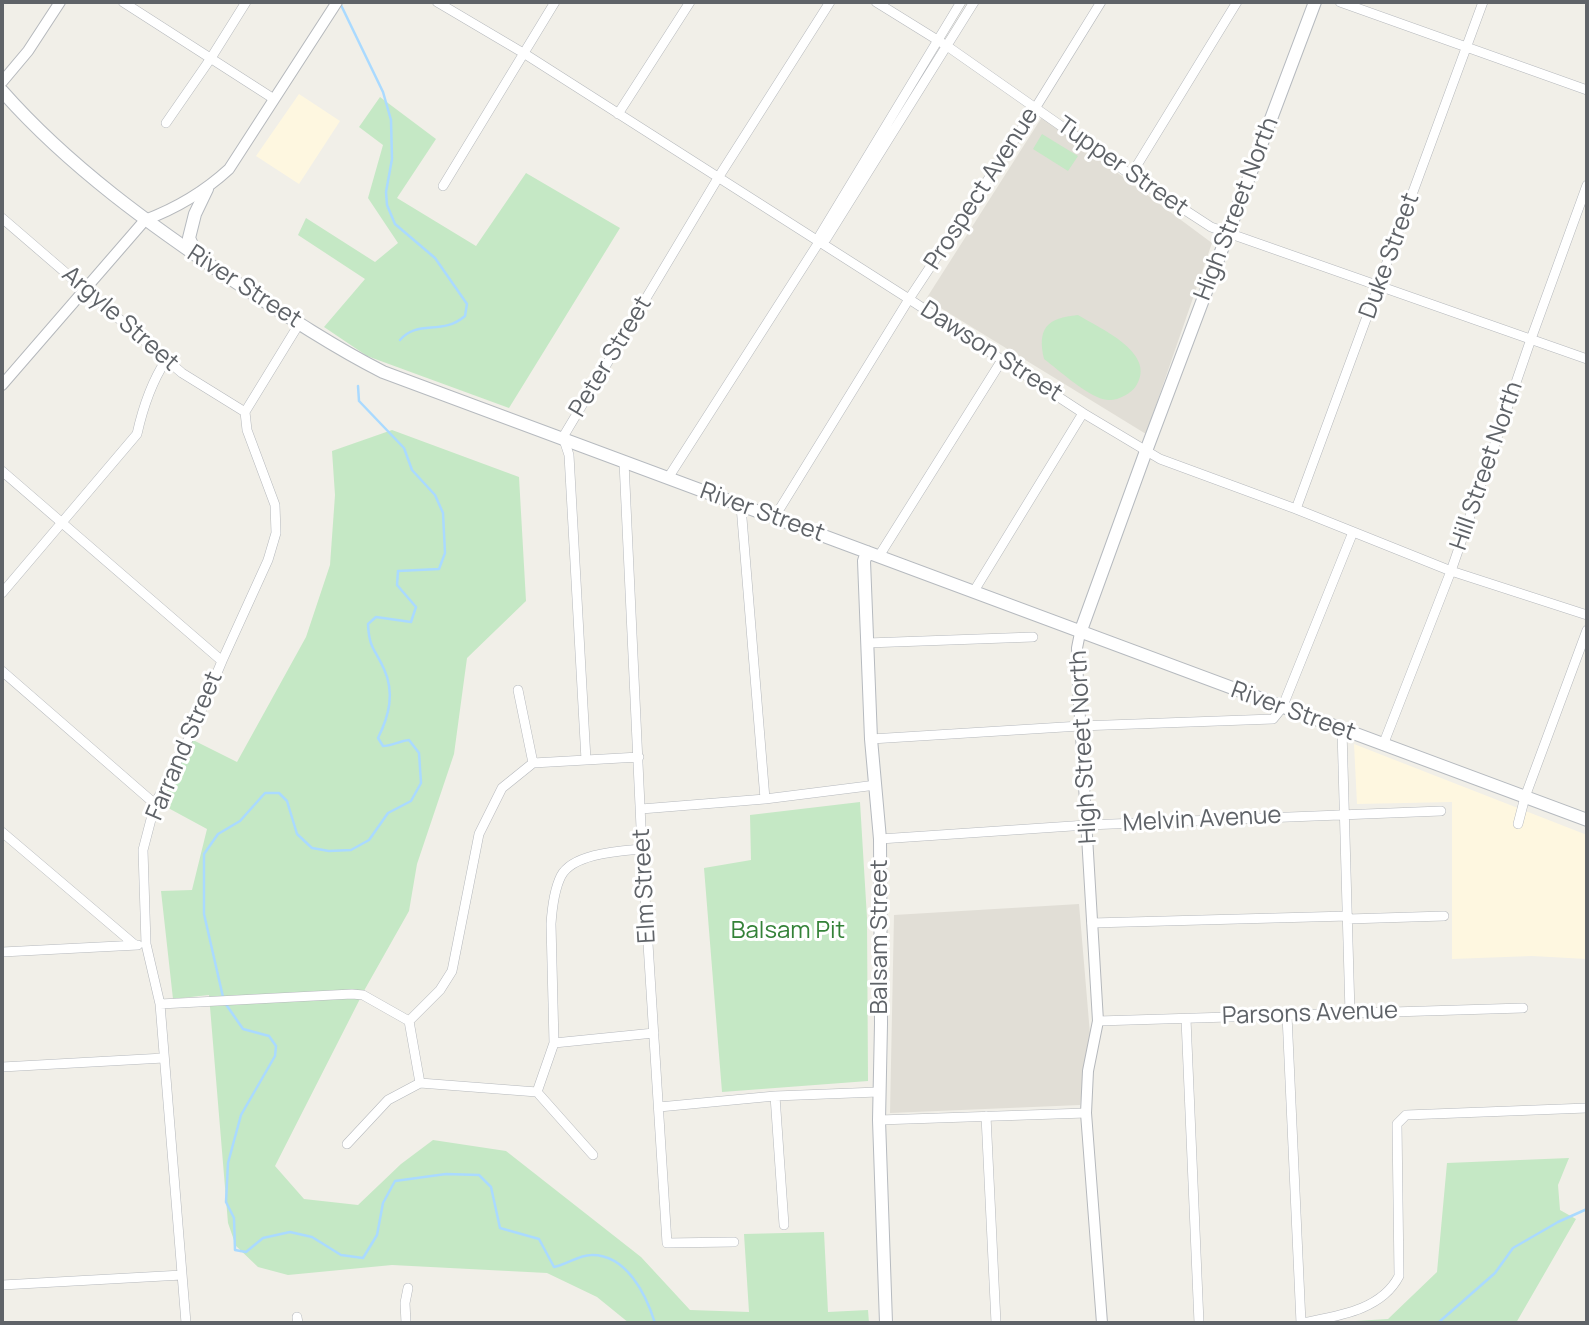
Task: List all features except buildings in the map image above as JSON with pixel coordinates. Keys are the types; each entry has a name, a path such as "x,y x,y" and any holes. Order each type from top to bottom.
{"main road":[{"name":"High Street North","path":"1080,633 1315,2"},
{"name":"River Street","path":"2,90 34,127 145,220 299,324 383,372 1587,820"},
{"path":"197,256 189,238 195,214 207,189"},
{"name":"Balsam Street","path":"873,554 864,561 871,739 880,839 881,1024 878,1093 886,1323"}],"street":[{"path":"2,82 28,51 60,2"},
{"path":"123,2 274,99"},
{"path":"166,123 246,2"},
{"name":"Dawson Street","path":"437,2 525,54 1083,413 1160,459 1296,509 1451,571 1587,615"},
{"path":"443,186 555,2"},
{"path":"618,114 690,2"},
{"name":"Peter Street","path":"586,760 569,455 563,437 718,178 830,2"},
{"name":"Tupper Street","path":"876,2 937,39 1130,175 1211,227 1587,359"},
{"path":"668,478 819,242 820,235 961,2"},
{"path":"819,242 826,239 974,2"},
{"name":"Prospect Avenue","path":"774,518 909,299 1036,107 1101,2"},
{"path":"1130,175 1237,2"},
{"path":"1340,2 1587,90"},
{"name":"Duke Street","path":"1296,509 1483,2"},
{"path":"2,385 145,220 162,214 207,189 229,169 334,7"},
{"name":"Hill Street North","path":"1383,745 1451,571 1587,185"},
{"name":"Argyle Street","path":"2,218 182,373 245,412"},
{"path":"245,412 299,324"},
{"path":"2,593 137,434 154,378 166,360"},
{"path":"873,554 1002,360"},
{"name":"Farrand Street","path":"186,1323 160,1004 146,944 143,850 156,804 193,730 268,561 276,533 275,506 247,430 245,412"},
{"path":"974,591 1083,413"},
{"name":"Elm Street","path":"624,461 642,849 667,1243 734,1242"},
{"path":"2,471 222,661"},
{"path":"741,506 765,799"},
{"path":"871,739 1080,726 1273,719 1282,708 1353,532"},
{"path":"1518,824 1525,797 1587,631"},
{"name":"High Street North","path":"1080,633 1077,648 1080,726 1098,1021 1088,1071 1086,1113 1102,1323"},
{"path":"867,643 1032,637"},
{"path":"2,671 156,804"},
{"path":"518,690 533,763"},
{"path":"1342,730 1350,1013"},
{"path":"409,1021 440,990 452,971 479,834 497,797 509,781 533,763 639,757"},
{"path":"641,809 765,799 876,785"},
{"name":"Melvin Avenue","path":"880,839 1087,825 1441,811"},
{"path":"2,831 135,945"},
{"path":"537,1092 554,1043 551,924 552,908 562,875 576,864 603,853 642,849"},
{"path":"1092,923 1444,916"},
{"path":"2,952 146,944"},
{"path":"160,1004 212,999 352,994 363,995 409,1021"},
{"name":"Parsons Avenue","path":"1098,1021 1523,1008"},
{"path":"1287,1015 1302,1323 1344,1314 1370,1304 1396,1282 1399,1276 1397,1124 1406,1115 1587,1108"},
{"path":"1186,1019 1199,1323"},
{"path":"409,1021 420,1083"},
{"path":"554,1043 654,1033"},
{"path":"2,1067 164,1058"},
{"path":"347,1144 388,1100 420,1083 537,1092 593,1154"},
{"path":"659,1107 775,1096 878,1093"},
{"path":"775,1096 784,1224"},
{"path":"879,1119 1086,1113"},
{"path":"986,1116 996,1323"},
{"path":"2,1285 182,1275"},
{"path":"406,1323 405,1303 408,1288"}],"shaded area":[{"path":"299,94 340,121 299,184 256,156"},
{"path":"1042,117 1212,243 1146,434 926,299"},
{"path":"1354,744 1587,835 1587,959 1532,956 1452,959 1452,802 1357,804"},
{"path":"1079,904 1090,1034 1080,1105 890,1113 894,915"}],"green space":[{"path":"380,97 436,139 397,198 476,246 526,173 620,228 509,408 367,356 324,327 365,279 298,235 306,218 375,262 398,243 368,198 383,145 359,127"},
{"path":"1042,134 1078,156 1068,171 1033,149"},
{"path":"1078,315 1111,334 1133,352 1141,374 1134,389 1127,394 1112,400 1093,395 1044,359 1042,339 1047,326 1067,316"},
{"path":"392,430 519,477 526,601 467,658 454,754 417,864 409,911 365,989 275,1166 304,1199 358,1205 401,1164 433,1140 506,1151 641,1257 690,1310 749,1312 744,1234 824,1232 828,1312 868,1310 869,1323 629,1323 597,1297 547,1273 392,1265 288,1275 258,1267 236,1246 228,1223 209,995 173,999 161,891 192,890 207,829 159,803 193,740 237,762 306,637 330,565 335,495 332,451"},
{"name":"Balsam Pit","path":"860,802 867,918 868,1081 722,1092 704,868 751,860 750,815"},
{"path":"1569,1158 1558,1185 1560,1210 1576,1219 1516,1323 1323,1323 1388,1319 1437,1272 1447,1163"}],"waterway":[{"path":"340,3 383,92 391,120 392,159 386,192 387,205 395,224 435,258 467,304 465,316 456,322 415,330 400,340"},
{"path":"223,997 204,914 204,854 218,834 240,821 265,793 279,793 287,801 297,834 312,848 329,851 351,850 369,840 388,813 411,801 421,783 419,753 409,740 383,746 378,738 388,713 390,696 384,669 371,644 368,624 376,617 411,622 416,607 397,585 398,571 439,569 445,553 443,513 435,495 412,470 404,448 359,401 358,386"},
{"path":"225,1003 243,1029 269,1036 276,1046 275,1056 241,1115 228,1163 226,1202 234,1218 235,1250 246,1252 263,1238 290,1232 312,1237 341,1255 363,1258 377,1235 383,1203 395,1181 446,1174 479,1175 491,1187 500,1228 539,1239 554,1267 586,1255 603,1256 614,1261 624,1268 640,1288 655,1323"},
{"path":"1438,1323 1495,1273 1513,1248 1587,1209"}]}
